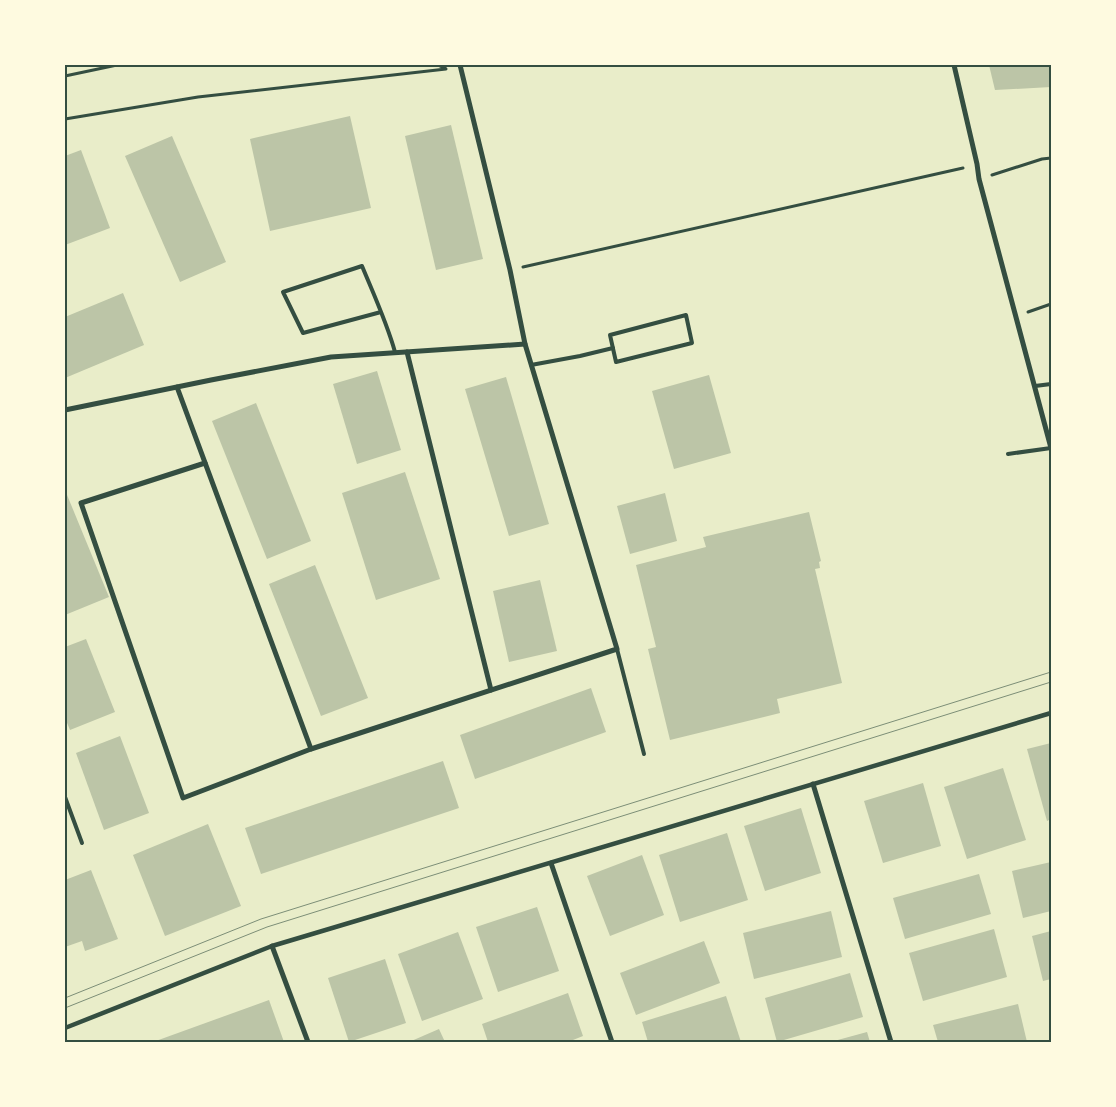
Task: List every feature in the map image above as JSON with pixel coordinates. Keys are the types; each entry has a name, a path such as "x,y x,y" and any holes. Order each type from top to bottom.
{"street":[{"path":"206,463 81,503 183,798 311,749 617,649 525,344 510,270 460,65"},
{"path":"954,65 979,179 1051,448"},
{"path":"65,410 331,357 525,344"},
{"path":"407,352 491,690"},
{"path":"177,387 311,749"},
{"path":"65,1028 272,946 1051,713"},
{"path":"813,784 891,1042"},
{"path":"550,863 612,1042"},
{"path":"272,946 308,1042"}],"lane":[{"path":"381,312 303,333 283,292 362,266 381,312 390,334 396,352"},
{"path":"686,315 692,342 616,362 613,348 610,335 686,315"},
{"path":"532,365 613,348"},
{"path":"1035,386 1051,384"},
{"path":"1008,454 1051,448"},
{"path":"617,649 644,754"},
{"path":"65,798 82,843"}],"path":[{"path":"65,76 117,65"},
{"path":"65,119 198,97 446,69 438,65"},
{"path":"979,179 1042,159 1051,158"},
{"path":"510,270 977,164"},
{"path":"1017,316 1051,304"}],"building":[{"path":"989,65 1051,65 1051,87 995,90"},
{"path":"350,116 371,208 270,231 250,139"},
{"path":"451,125 483,259 436,270 405,136"},
{"path":"172,136 226,262 180,282 125,156"},
{"path":"81,150 110,228 65,245 65,156"},
{"path":"123,293 144,345 65,378 65,317"},
{"path":"377,371 401,450 357,464 333,384"},
{"path":"709,375 731,453 674,469 652,391"},
{"path":"506,377 549,524 509,536 465,389"},
{"path":"256,403 311,541 267,559 212,421"},
{"path":"405,472 440,579 376,600 342,493"},
{"path":"65,490 109,597 65,615"},
{"path":"665,493 677,541 630,554 617,506"},
{"path":"809,512 821,561 819,562 820,568 815,569 842,683 777,699 780,713 670,740 648,649 656,647 636,565 706,547 703,537"},
{"path":"315,565 368,698 321,716 269,584"},
{"path":"540,580 557,651 509,662 493,591"},
{"path":"86,639 115,712 70,730 65,718 65,647"},
{"path":"591,688 606,732 475,779 460,735"},
{"path":"120,736 149,813 104,830 76,753"},
{"path":"1051,743 1051,819 1047,821 1027,749"},
{"path":"443,761 459,808 261,874 245,828"},
{"path":"1003,768 1026,840 967,859 944,787"},
{"path":"923,783 941,846 883,863 864,801"},
{"path":"801,808 821,873 765,891 744,826"},
{"path":"208,824 241,906 165,936 133,855"},
{"path":"727,833 748,900 680,922 659,855"},
{"path":"642,855 664,915 610,936 587,876"},
{"path":"1051,862 1051,911 1023,918 1012,871"},
{"path":"91,870 118,939 85,951 82,941 65,947 65,880"},
{"path":"979,874 991,914 905,939 893,898"},
{"path":"537,907 559,971 498,992 476,927"},
{"path":"831,911 842,957 754,979 743,933"},
{"path":"994,929 1007,977 923,1001 909,953"},
{"path":"1051,931 1051,979 1043,981 1032,936"},
{"path":"458,932 483,999 422,1021 398,954"},
{"path":"704,941 720,983 636,1015 620,973"},
{"path":"385,959 406,1023 349,1042 328,978"},
{"path":"850,973 863,1017 777,1042 765,998"},
{"path":"568,993 583,1036 568,1042 488,1042 482,1024"},
{"path":"726,996 741,1042 648,1042 642,1022"},
{"path":"269,1000 284,1042 153,1042"},
{"path":"1018,1004 1027,1042 938,1042 933,1025"},
{"path":"439,1029 445,1042 409,1042"},
{"path":"867,1032 870,1042 834,1042 834,1041"}],"tram line":[{"path":"65,998 261,919 1051,672"},
{"path":"65,1008 267,927 1051,682"}]}
